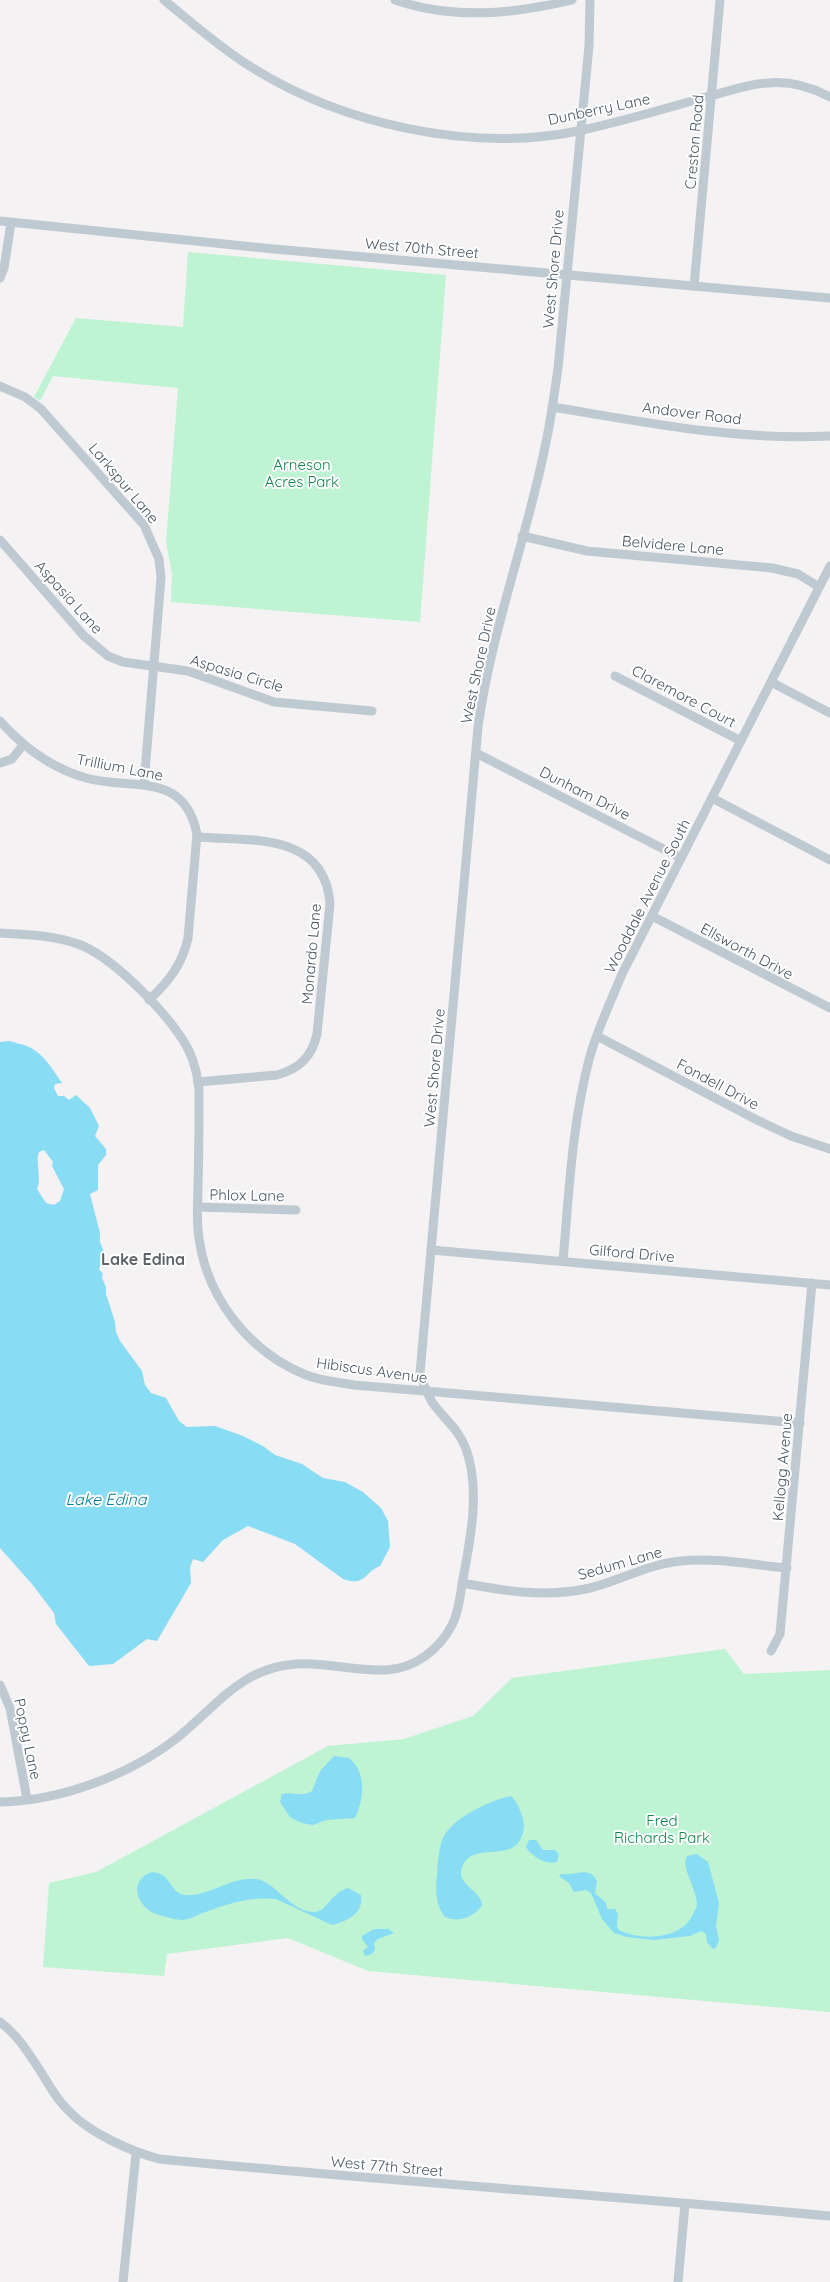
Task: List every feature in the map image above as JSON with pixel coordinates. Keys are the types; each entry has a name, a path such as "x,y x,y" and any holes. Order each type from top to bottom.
{"street":[{"name":"Dunberry Lane","path":"164,0 213,40 248,65 285,86 324,103 364,117 431,132 482,137 533,136 580,130 768,82 802,86 830,97"},
{"path":"396,0 435,9 466,13 498,13 529,10 572,0"},
{"name":"West Shore Drive","path":"0,1802 74,1789 121,1772 177,1738 233,1689 251,1678 270,1670 292,1664 312,1663 388,1670 404,1666 420,1660 434,1650 452,1624 462,1583 472,1524 473,1495 468,1457 461,1437 432,1401 420,1373 482,697 545,448 552,407 558,368 589,46 590,0"},
{"name":"Creston Road","path":"694,286 720,0"},
{"name":"West 70th Street","path":"0,221 830,298"},
{"path":"0,278 4,268 11,223"},
{"name":"West 70th Street","path":"0,228 11,223"},
{"name":"Larkspur Lane","path":"0,386 25,397 41,409 132,510 148,533 159,559 161,578 144,784"},
{"name":"Andover Road","path":"552,407 677,427 796,438 830,436"},
{"name":"Belvidere Lane","path":"522,536 587,550 772,568 798,574 819,587"},
{"name":"Aspasia Lane","path":"0,540 96,648 108,656 123,662 154,666"},
{"name":"Wooddale Avenue South","path":"563,1261 574,1140 581,1097 597,1036 622,974 830,566"},
{"name":"Aspasia Circle","path":"154,666 188,671 274,702 372,711"},
{"name":"Claremore Court","path":"615,676 741,741"},
{"path":"771,682 830,713"},
{"name":"Trillium Lane","path":"0,721 23,745 43,760 64,770 87,778 163,788 180,798 194,821 197,837 188,938 184,955 177,970 149,1000"},
{"path":"0,763 12,759 23,745"},
{"name":"Dunham Drive","path":"476,752 682,858"},
{"path":"712,798 830,860"},
{"name":"Monardo Lane","path":"197,837 279,844 293,847 305,854 316,864 329,889 330,904 317,1034 315,1046 308,1057 290,1072 277,1075 198,1082"},
{"name":"Ellsworth Drive","path":"652,916 830,1008"},
{"name":"Hibiscus Avenue","path":"0,932 62,939 102,956 120,969 181,1037 190,1053 198,1082 198,1236 202,1257 209,1277 231,1317 247,1336 265,1351 306,1375 330,1381 427,1392 800,1423"},
{"name":"Fondell Drive","path":"597,1036 757,1120 791,1136 830,1149"},
{"name":"Phlox Lane","path":"198,1208 296,1210"},
{"name":"Gilford Drive","path":"431,1250 830,1285"},
{"name":"Kellogg Avenue","path":"771,1651 780,1634 812,1283"},
{"name":"Sedum Lane","path":"462,1583 504,1591 542,1593 590,1588 656,1564 682,1560 704,1560 787,1568"},
{"name":"Poppy Lane","path":"0,1685 10,1708 27,1798"},
{"name":"West 77th Street","path":"0,2022 10,2028 66,2109 84,2124 136,2153 159,2158 339,2176 830,2216"},
{"path":"123,2282 136,2153"},
{"path":"678,2282 685,2204"}],"green space":[{"name":"Arneson Acres Park","path":"188,252 446,275 420,622 171,602 172,573 166,543 178,388 53,376 40,401 34,397 76,318 183,327"},
{"name":"Fred Richards Park","path":"725,1649 744,1674 830,1670 830,2012 368,1971 288,1938 167,1954 164,1976 43,1967 49,1883 96,1872 328,1746 404,1739 473,1716 512,1678"}],"water":[{"name":"Lake Edina","path":"9,1041 24,1045 39,1054 62,1083 55,1084 54,1088 58,1096 64,1096 69,1100 76,1095 90,1108 99,1126 95,1136 106,1149 106,1155 98,1165 98,1190 90,1194 100,1233 100,1242 105,1254 99,1269 103,1274 102,1278 106,1287 106,1294 115,1322 116,1332 120,1341 142,1371 145,1385 151,1393 166,1398 179,1421 187,1427 215,1426 243,1436 263,1446 275,1455 302,1464 323,1478 345,1482 363,1492 381,1508 388,1521 390,1547 380,1566 364,1578 356,1581 343,1579 295,1544 248,1526 223,1540 203,1562 193,1559 190,1568 191,1583 157,1641 147,1639 113,1664 89,1666 56,1624 54,1613 32,1584 0,1548 0,1042","holes":["44,1150 53,1162 52,1166 64,1189 60,1201 54,1205 46,1203 37,1189 39,1180 39,1152"]},
{"path":"334,1756 349,1758 359,1771 362,1794 355,1818 326,1820 313,1825 302,1823 290,1817 280,1802 282,1794 304,1794 312,1791 320,1771"},
{"path":"511,1796 524,1822 521,1838 516,1845 509,1849 475,1854 468,1858 463,1865 462,1878 481,1900 482,1906 465,1918 450,1919 445,1917 438,1903 436,1892 438,1857 443,1838 454,1824 463,1817 493,1801"},
{"path":"529,1840 536,1840 543,1850 555,1850 559,1854 557,1862 548,1862 536,1857 526,1847"},
{"path":"697,1854 708,1862 719,1903 716,1926 719,1940 716,1948 713,1949 707,1942 706,1934 701,1931 690,1936 654,1940 627,1937 614,1933 602,1919 591,1893 586,1890 574,1892 569,1883 559,1876 561,1874 581,1872 592,1874 597,1881 595,1893 606,1903 607,1909 615,1909 618,1914 617,1927 619,1930 638,1936 660,1936 680,1929 688,1923 696,1908 696,1898 685,1860 687,1856"},
{"path":"152,1872 159,1873 167,1879 176,1891 185,1895 203,1893 238,1881 256,1879 270,1885 290,1902 306,1911 319,1911 338,1893 348,1888 361,1895 361,1901 360,1907 354,1915 332,1925 276,1899 266,1898 237,1902 189,1919 179,1920 156,1914 149,1910 140,1899 137,1887 144,1876"},
{"path":"374,1929 388,1929 394,1933 378,1939 374,1943 375,1949 372,1954 365,1956 363,1951 368,1947 362,1936"}],"district":[{"name":"Lake Edina","path":"143,1259"}]}
